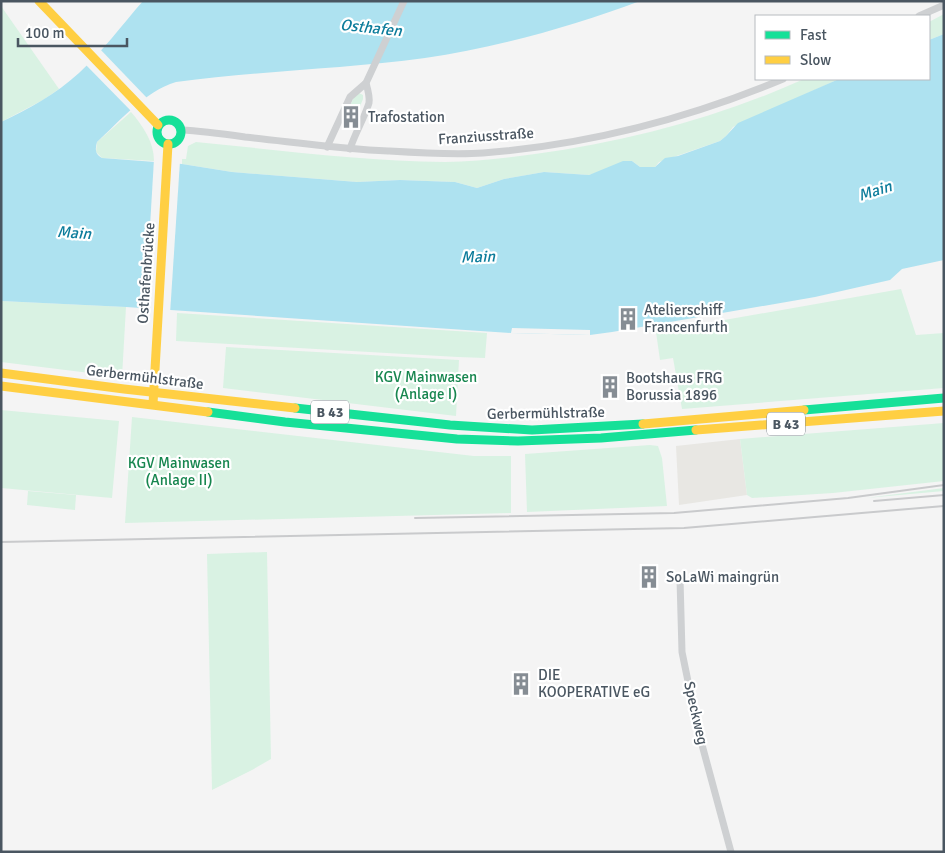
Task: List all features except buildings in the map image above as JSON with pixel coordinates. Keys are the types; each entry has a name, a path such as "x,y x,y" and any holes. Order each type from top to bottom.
{"main road":[{"path":"39,1 158,125 156,132 159,139 168,144 178,140 181,130"},
{"name":"Franziusstraße","path":"158,125 164,120 172,120 178,124 181,130"},
{"name":"Osthafenbrücke","path":"153,404 168,144"},
{"name":"Gerbermühlstraße","path":"1,373 450,425 532,430 661,423 944,398"},
{"name":"Gerbermühlstraße","path":"1,386 286,422 493,441 552,441 662,434 944,411"},
{"path":"661,423 662,434"}],"street":[{"path":"327,147 350,97 366,83 404,1"},
{"path":"921,15 944,5"},
{"name":"Franziusstraße","path":"181,130 350,149 456,154 510,150 568,142 629,130 695,112 780,80"},
{"path":"350,149 368,104 369,98 366,83"},
{"name":"Speckweg","path":"680,579 682,652 698,730 730,848"}],"shaded area":[{"path":"740,439 747,495 679,505 676,446"}],"green space":[{"path":"1,6 59,89 43,100 1,122"},
{"path":"944,14 944,34 930,40 930,21"},
{"path":"802,80 837,80 733,127 720,141 659,162 655,167 640,167 632,161 589,175 544,172 504,179 477,188 455,182 400,180 357,182 232,172 182,164 182,159 186,159 188,146 196,142 383,160 445,162 502,158 570,149 638,135 706,116 772,93"},
{"path":"359,93 363,95 363,99 357,114 348,110 355,95"},
{"path":"131,112 147,135 154,154 154,161 102,158 96,152 97,142"},
{"path":"901,289 916,335 944,333 944,388 682,409 673,358 660,360 656,332"},
{"path":"1,301 126,307 122,377 1,362"},
{"path":"177,313 487,333 485,358 176,341"},
{"name":"KGV Mainwasen (Anlage I)","path":"226,347 459,360 456,416 223,388"},
{"path":"1,410 119,421 112,498 1,488"},
{"name":"KGV Mainwasen (Anlage II)","path":"132,417 474,456 511,456 511,513 125,523"},
{"path":"944,423 944,481 833,493 752,498 747,495 740,439"},
{"path":"658,446 662,458 667,506 527,512 525,454"},
{"path":"944,488 944,491 866,498"},
{"path":"28,491 76,495 75,510 27,505"},
{"path":"267,552 271,759 212,790 207,554"}],"water":[{"path":"143,1 640,1 534,35 452,54 394,62 176,82 154,92 143,100 97,142 96,147 97,153 102,158 182,164 232,172 357,182 400,180 455,182 477,188 504,179 544,172 589,175 623,161 632,161 640,167 655,167 665,158 678,156 720,141 738,123 837,80 930,80 930,40 944,34 944,260 902,269 890,280 815,297 590,335 511,333 126,307 1,301 1,122 22,112 61,88 96,56"}],"pier":[{"path":"99,48 148,99 133,113 85,64"},
{"path":"154,159 180,161 170,314 145,311"},
{"path":"512,328 590,330 590,335 511,333"}],"railway":[{"path":"415,518 674,513 848,498 944,485"},
{"path":"874,501 944,495"},
{"path":"1,542 684,528 944,506"}],"traffic: fast":[{"path":"169,120 178,123 181,132 178,141 169,144 160,141 157,132 160,123 169,120"},
{"path":"804,410 944,398"},
{"path":"295,408 450,425 532,430 643,424"},
{"path":"208,412 285,422 457,439 518,441 601,438 696,430"}],"traffic: slow":[{"path":"39,1 158,125"},
{"path":"153,404 168,144"},
{"path":"1,373 295,408"},
{"path":"1,386 208,412"},
{"path":"643,424 804,410"},
{"path":"696,430 944,411"}],"place":[{"name":"Trafostation","path":"351,117"},
{"name":"Atelierschiff Francenfurth","path":"628,319"},
{"name":"Bootshaus FRG Borussia 1896","path":"610,387"},
{"name":"SoLaWi maingrün","path":"649,577"},
{"name":"DIE KOOPERATIVE eG","path":"521,684"}],"water label":[{"name":"Osthafen","path":"371,28"},
{"name":"Main","path":"875,191"},
{"name":"Main","path":"74,233"},
{"name":"Main","path":"478,257"}]}
